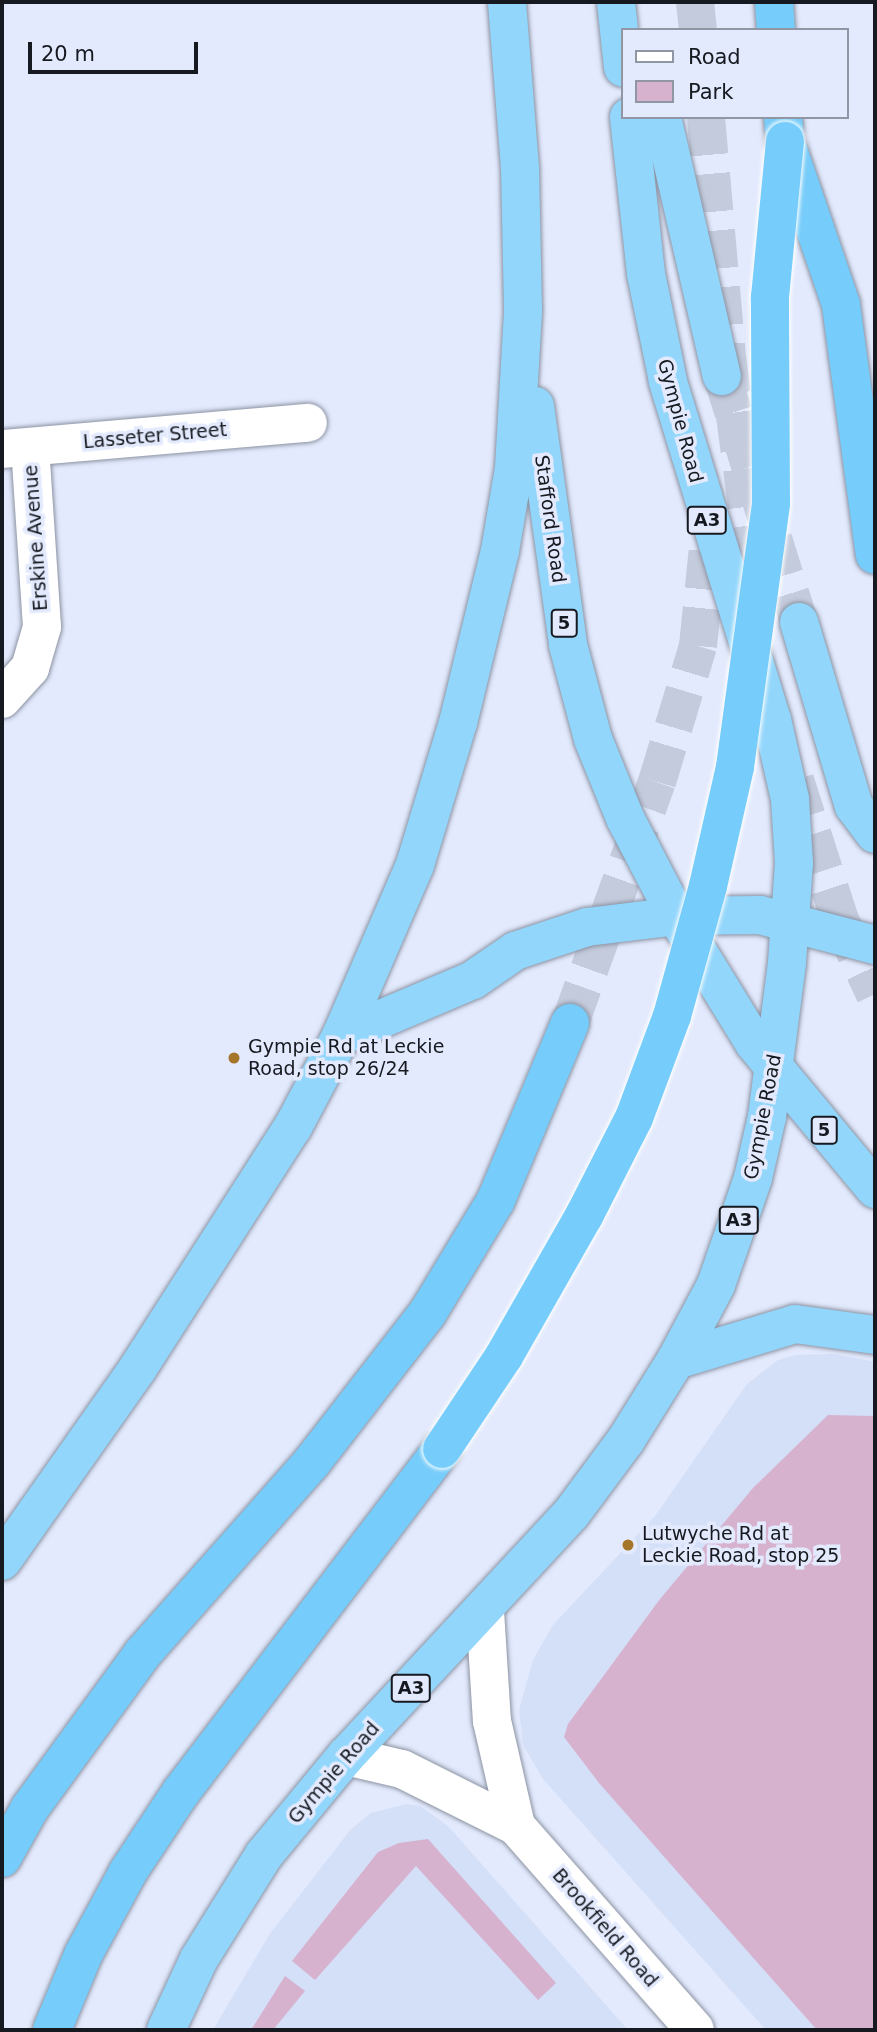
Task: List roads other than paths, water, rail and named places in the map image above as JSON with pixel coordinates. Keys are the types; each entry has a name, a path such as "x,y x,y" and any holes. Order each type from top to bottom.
{"highway":[{"path":"2,1561 227,1236 293,1127 341,1036 415,865 458,723 500,551 514,468 523,310 520,168 507,2"},
{"path":"616,2 622,59"},
{"path":"622,2 631,28"},
{"path":"774,2 776,28"},
{"name":"Gympie Road","path":"166,2030 229,1906 264,1854 346,1756 485,1611 571,1514 676,1360 716,1285 753,1178 774,1070 791,920 790,799 772,720 668,381 646,274 629,119"},
{"path":"662,119 722,376"},
{"path":"784,129 841,305 875,555"},
{"path":"52,2030 83,1955 128,1872 181,1792 470,1408 584,1216 634,1118 672,1016 705,899 741,727 771,503 770,297 784,129"},
{"name":"Stafford Road","path":"523,310 568,645 593,739 625,818 676,916 774,1070 875,1189"},
{"path":"799,622 854,806 875,834"},
{"path":"341,1036 473,980 501,958 546,939 587,927 676,916 721,914 791,920 875,945"},
{"path":"2,1858 73,1746 144,1653 312,1462 427,1314 496,1200 570,1023"},
{"path":"676,1360 795,1324 875,1335"}],"street":[{"name":"Lasseter Street","path":"16,448 308,423"},
{"name":"Erskine Avenue","path":"2,699 30,668 42,627 16,448"},
{"name":"Brookfield Road","path":"485,1611 492,1721 516,1826"},
{"name":"Brookfield Road","path":"346,1756 402,1769 516,1826 695,2030"}],"tunnel":[{"path":"695,2 698,28"},
{"path":"706,119 727,356 756,573"},
{"path":"722,376 799,622"},
{"path":"570,1023 657,782 698,646 711,519"},
{"path":"795,780 840,920 875,994"}],"place":[{"name":"Gympie Rd at Leckie Road, stop 26/24","path":"234,1058"},
{"name":"Lutwyche Rd at Leckie Road, stop 25","path":"628,1545"}]}
